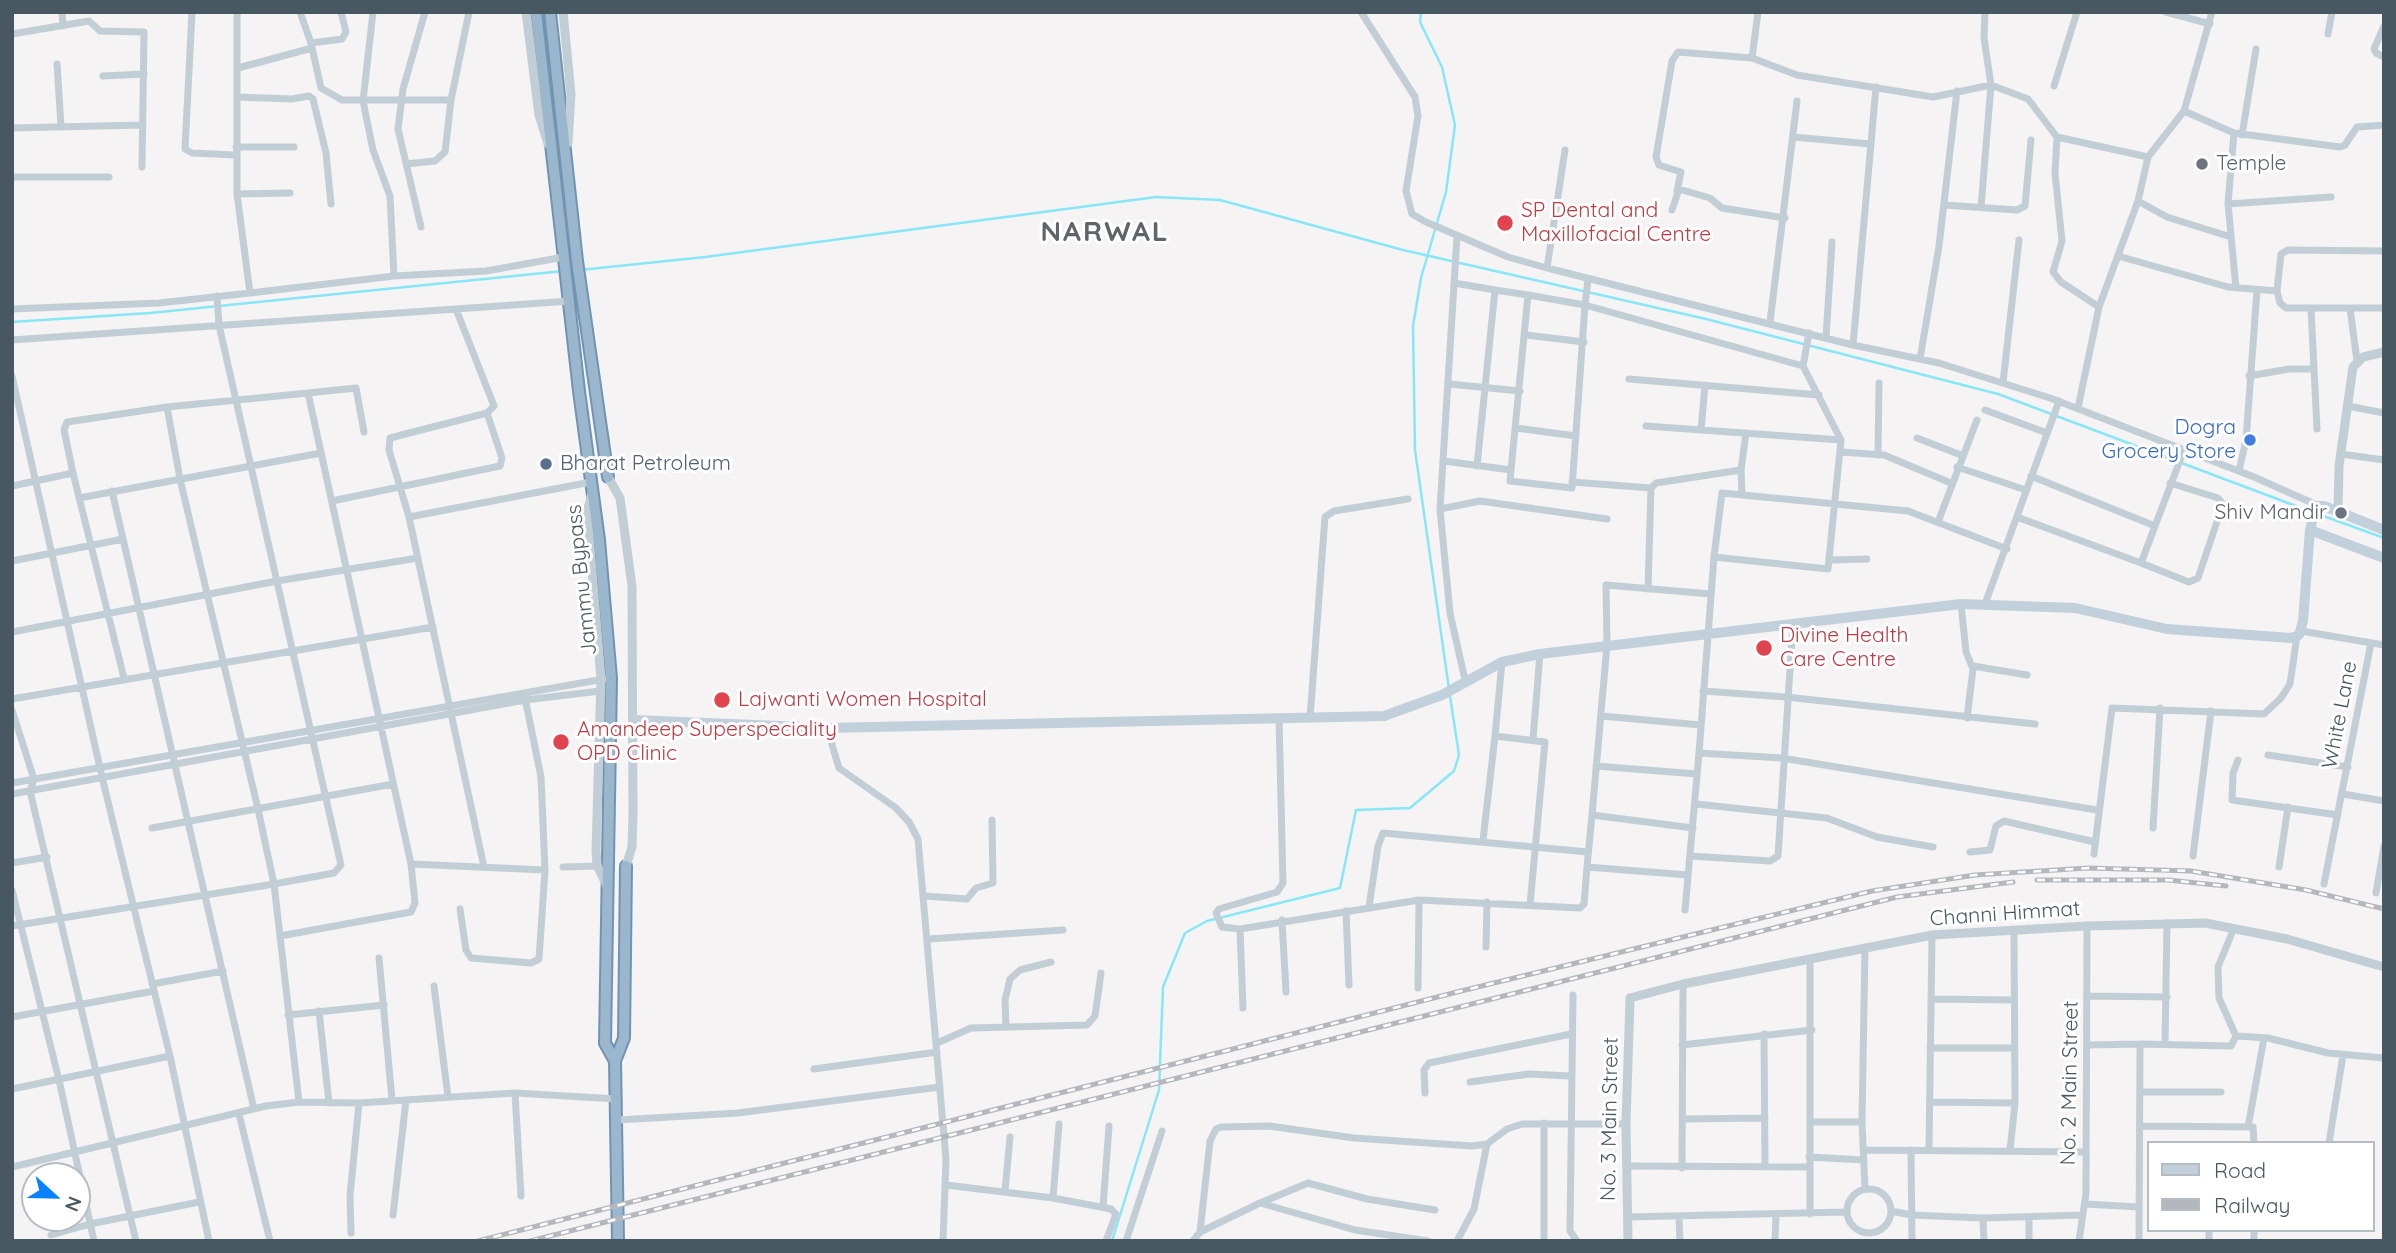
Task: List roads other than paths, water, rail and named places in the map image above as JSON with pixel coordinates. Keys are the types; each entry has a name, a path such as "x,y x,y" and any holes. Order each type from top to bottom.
{"highway":[{"name":"Jammu Bypass","path":"536,12 591,487 606,679 605,1043 615,1060"},
{"path":"550,12 578,261 608,477"},
{"name":"Jammu Bypass","path":"618,1241 615,1060 624,1038 626,866"}],"main road":[{"path":"635,720 827,727 1384,716 1442,695 1502,662 1540,654 1961,604 2088,609 2168,629 2272,638 2299,633 2310,526 2316,507 2338,511 2384,530"},
{"path":"2310,526 2384,558"}],"street":[{"path":"62,12 63,26"},
{"path":"192,12 185,149 192,153 294,147"},
{"path":"237,12 235,151 237,194 250,293"},
{"path":"300,12 324,91 347,102 363,99 451,100"},
{"path":"238,68 345,36 341,12"},
{"path":"373,12 363,99 373,150 390,196 394,276"},
{"path":"421,227 399,138 401,99 425,12"},
{"path":"406,164 435,161 443,156 469,12"},
{"path":"526,12 539,115 553,159"},
{"path":"563,12 571,94 566,160"},
{"path":"1361,12 1415,97 1418,116 1406,180 1407,201 1412,214 1432,225 1457,237 1547,268 1853,345 1920,359 2003,383 2078,408 2239,471 2316,507"},
{"path":"1752,58 1758,12"},
{"path":"1981,207 1991,85 1984,38 1985,12"},
{"path":"2054,86 2077,12"},
{"path":"2166,12 2210,24"},
{"path":"2078,408 2099,307 2138,201 2148,157 2184,111 2213,12"},
{"path":"2328,34 2332,12"},
{"path":"12,34 89,21 100,31 144,32 142,167"},
{"path":"2384,26 2374,48 2376,53 2384,57"},
{"path":"2242,135 2256,49"},
{"path":"1672,210 1681,172 1659,165 1656,160 1675,54 1682,51 1752,58 1797,75 1933,97 1991,85 2023,95 2037,108 2057,136 2055,173 2062,241 2053,272 2061,282 2099,307"},
{"path":"57,64 61,126"},
{"path":"103,76 144,74"},
{"path":"1853,345 1876,88"},
{"path":"1920,359 1944,205 1957,91"},
{"path":"237,97 292,99 309,96 313,99 326,153 331,204"},
{"path":"1770,322 1785,218 1797,101"},
{"path":"2184,111 2242,135 2340,146 2345,145 2357,127 2384,125"},
{"path":"12,128 143,125"},
{"path":"2234,133 2228,204 2236,288"},
{"path":"2057,136 2148,157"},
{"path":"1793,137 1871,144"},
{"path":"1944,205 2017,209 2025,206 2031,140"},
{"path":"1547,268 1565,150"},
{"path":"12,177 109,177"},
{"path":"1677,191 1710,198 1718,206 1737,212 1785,218"},
{"path":"237,194 290,193"},
{"path":"2228,204 2331,197"},
{"path":"2138,201 2167,217 2231,236"},
{"path":"1457,237 1440,509 1450,613 1465,680"},
{"path":"2003,383 2019,240"},
{"path":"1826,338 1832,242"},
{"path":"2384,251 2288,250 2281,254 2277,291 2282,306 2311,309 2384,308"},
{"path":"2118,256 2236,288 2277,291"},
{"path":"12,309 218,299 394,276 486,271 564,260"},
{"path":"1528,295 1510,481 1572,488 1588,279"},
{"path":"1454,283 1585,301 1803,366"},
{"path":"1478,466 1495,290"},
{"path":"2239,471 2246,440 2257,290"},
{"path":"16,926 205,893 274,884 340,869 341,861 311,740 219,325 218,299"},
{"path":"12,340 569,299"},
{"path":"2350,308 2357,361"},
{"path":"456,309 493,402 493,409 487,413 390,438 389,450 409,517 484,867"},
{"path":"2311,309 2317,429"},
{"path":"1714,557 1828,569 1841,440 1803,366 1809,333"},
{"path":"1526,335 1584,342"},
{"path":"2338,511 2341,454 2353,367 2357,361 2384,352"},
{"path":"2249,376 2289,369 2313,369"},
{"path":"12,376 16,417 53,554 102,765 102,776 170,1056 209,1241"},
{"path":"1629,379 1819,395"},
{"path":"1878,455 1879,383"},
{"path":"1449,384 1520,391"},
{"path":"1700,430 1705,385"},
{"path":"124,678 89,545 64,430 67,422 167,407 356,388 364,432"},
{"path":"280,936 411,912 415,903 411,864 308,393"},
{"path":"1984,604 2007,548 2059,401"},
{"path":"2348,406 2384,413"},
{"path":"167,407 180,479 225,662 274,884 299,1102"},
{"path":"1984,410 2047,433"},
{"path":"332,501 500,466 502,458 487,413"},
{"path":"1938,522 1961,454 1977,420"},
{"path":"1646,426 1841,440"},
{"path":"1516,428 1576,436"},
{"path":"1742,495 1741,470 1746,433"},
{"path":"1917,438 1961,454"},
{"path":"2141,563 2184,450"},
{"path":"1840,452 1878,455 1951,483"},
{"path":"79,498 321,453"},
{"path":"2341,454 2384,460"},
{"path":"1444,461 1511,470"},
{"path":"1957,467 2026,491"},
{"path":"1648,589 1651,488 1656,483 1668,480 1741,470"},
{"path":"12,486 73,473"},
{"path":"2031,476 2155,526"},
{"path":"608,477 620,498 632,586 635,720 632,847 626,866"},
{"path":"1572,482 1651,488"},
{"path":"2017,517 2189,582 2196,581 2223,504 2218,498 2170,483"},
{"path":"409,517 591,487"},
{"path":"111,491 175,758 254,1109"},
{"path":"1685,910 1696,804 1714,557 1722,493 1908,511 2007,548"},
{"path":"1310,718 1325,517 1334,511 1408,499"},
{"path":"1440,509 1480,501 1606,519"},
{"path":"12,561 123,539"},
{"path":"1829,557 1833,560 1867,559"},
{"path":"12,632 277,581 418,558"},
{"path":"1279,718 1283,883 1277,892 1219,909 1216,913 1224,929 1240,929 1282,920 1419,900 1583,906 1601,716 1606,645 1606,585 1711,594"},
{"path":"1961,604 1966,652 1973,666 1967,718"},
{"path":"1690,856 1775,860 1778,851 1786,697 1793,623"},
{"path":"12,699 433,628"},
{"path":"2094,854 2110,711 2116,706 2260,715 2269,710 2290,684 2299,633"},
{"name":"White Lane","path":"2299,633 2384,645"},
{"name":"White Lane","path":"2371,643 2343,794 2384,801"},
{"path":"1533,739 1540,654"},
{"path":"1483,840 1502,662"},
{"path":"1973,666 2027,675"},
{"path":"606,679 600,691 598,866 607,887"},
{"path":"12,794 311,731 525,697 606,679"},
{"path":"525,697 600,691"},
{"path":"1703,691 1786,697 2035,724"},
{"path":"460,909 466,950 471,958 535,962 540,954 545,870 541,777 525,697"},
{"path":"2153,828 2160,708"},
{"path":"12,710 34,779 30,790 136,1241"},
{"path":"2193,856 2211,711"},
{"path":"1601,716 1701,725"},
{"path":"244,746 311,740 379,722"},
{"path":"827,727 838,768 896,808 915,829 925,897 940,1087 946,1185 943,1241"},
{"path":"1494,736 1533,739 1545,742 1547,748 1530,905"},
{"path":"1699,753 1782,758 2097,810"},
{"path":"2269,755 2348,767"},
{"path":"12,783 102,765 175,758"},
{"path":"2238,760 2232,773 2231,799 2338,815"},
{"path":"1596,766 1697,774"},
{"path":"152,828 393,784"},
{"path":"2324,884 2343,794"},
{"path":"1696,804 1833,820 1877,836 1933,847"},
{"path":"2279,867 2288,807"},
{"path":"1592,815 1693,828"},
{"path":"925,897 969,898 976,888 991,885 995,870 992,820"},
{"path":"1970,852 1990,850 1996,826 2004,821 2095,842"},
{"path":"1369,907 1383,833 1537,845 1588,852"},
{"path":"2376,893 2384,846"},
{"path":"12,863 47,857"},
{"path":"411,864 545,870"},
{"path":"563,867 598,866"},
{"path":"1587,867 1688,875"},
{"path":"12,890 16,926 42,1011 77,1162"},
{"path":"1418,988 1419,900"},
{"path":"1486,947 1487,902"},
{"path":"1346,911 1349,985"},
{"path":"1282,920 1286,992"},
{"name":"Channi Himmat","path":"1630,998 1683,984 1932,935 2087,926 2189,922 2234,928 2287,939 2384,967"},
{"path":"2165,1044 2167,923"},
{"name":"No. 2 Main Street","path":"2079,1241 2085,1204 2089,996 2087,926"},
{"path":"2234,928 2218,967 2219,998 2236,1036"},
{"path":"1240,929 1243,1008"},
{"path":"929,939 1063,930"},
{"path":"2010,1150 2015,1103 2014,930"},
{"path":"1929,1150 1932,935"},
{"path":"1865,947 1862,1122 1865,1189"},
{"path":"379,958 392,1100"},
{"path":"1810,959 1810,1214"},
{"path":"1006,1026 1005,1000 1010,979 1020,970 1051,962"},
{"path":"12,1017 223,971"},
{"path":"814,1069 937,1048 971,1028 1062,1027 1092,1022 1099,1001 1101,973"},
{"path":"1682,1168 1683,984"},
{"path":"434,986 448,1097"},
{"path":"1573,995 1570,1231 1572,1238 1577,1241"},
{"path":"2089,996 2167,997"},
{"name":"No. 3 Main Street","path":"1628,1241 1626,1124 1630,998"},
{"path":"1931,999 2014,1000"},
{"path":"288,1015 384,1004"},
{"path":"319,1011 329,1102"},
{"path":"1682,1045 1812,1030"},
{"path":"1425,1093 1424,1070 1429,1063 1571,1034"},
{"path":"1764,1034 1766,1166"},
{"path":"2236,1036 2264,1038 2343,1055 2384,1058"},
{"path":"2087,1045 2231,1046 2236,1036"},
{"path":"2248,1127 2264,1038"},
{"path":"2139,1241 2140,1044"},
{"path":"1930,1048 2015,1048"},
{"path":"2329,1141 2343,1055"},
{"path":"12,1089 170,1056"},
{"path":"1470,1082 1529,1074 1570,1076"},
{"path":"618,1119 738,1113 940,1087"},
{"path":"2140,1092 2221,1092"},
{"path":"515,1093 521,1196"},
{"path":"12,1167 184,1128 254,1109 299,1102 359,1102 515,1093 617,1099"},
{"path":"393,1215 406,1100"},
{"path":"351,1233 350,1196 359,1102"},
{"path":"1930,1102 2015,1103"},
{"path":"239,1114 270,1241"},
{"path":"1684,1119 1765,1118"},
{"path":"1811,1122 1862,1122"},
{"path":"1200,1232 1210,1141 1216,1129 1221,1127 1259,1126 1354,1138 1472,1146 1487,1144 1515,1126 1544,1123 1626,1124"},
{"path":"1544,1123 1544,1239"},
{"path":"1053,1198 1059,1124"},
{"path":"1102,1207 1109,1126"},
{"path":"2140,1126 2253,1127 2254,1141"},
{"path":"1126,1241 1162,1131"},
{"path":"1005,1191 1010,1137"},
{"path":"1457,1241 1474,1209 1487,1144"},
{"path":"1863,1150 2085,1152"},
{"path":"1911,1150 1912,1241"},
{"path":"1810,1157 1863,1160"},
{"path":"1626,1166 1810,1167"},
{"path":"2139,1172 2148,1172"},
{"path":"1193,1241 1200,1232 1308,1183 1367,1199 1435,1210"},
{"path":"946,1185 1005,1191 1102,1207 1116,1212 1106,1241"},
{"path":"1865,1189 1878,1190 1888,1198 1891,1210 1888,1223 1866,1237 1855,1229 1846,1212 1854,1194 1865,1189"},
{"path":"91,1224 199,1202"},
{"path":"1260,1203 1355,1230 1428,1241"},
{"path":"2085,1204 2139,1207"},
{"path":"1891,1210 1911,1215 1983,1218 2082,1215"},
{"path":"1627,1217 1846,1212"},
{"path":"1775,1241 1776,1215"},
{"path":"1679,1217 1680,1241"},
{"path":"2029,1217 2029,1241"},
{"path":"1983,1218 1984,1241"},
{"path":"51,1235 62,1232"}],"waterway":[{"path":"1421,12 1420,22 1442,67 1455,125 1446,192 1421,278 1413,326 1415,450 1449,689"},
{"path":"580,270 705,257 1156,197 1220,200 1403,250 1706,319 1998,394 2312,512"},
{"path":"12,322 150,313 563,271"},
{"path":"2318,514 2384,538"},
{"path":"1112,1241 1159,1090 1163,987 1185,933 1207,921 1340,888 1356,810 1410,808 1454,771 1459,755 1450,696"}],"railway":[{"path":"478,1241 1461,991 1872,891 1975,875 2088,868 2191,871 2306,890 2384,909"},
{"path":"2037,880 2168,880 2226,886"},
{"path":"530,1241 1897,897 2013,882"}],"place":[{"name":"Temple","path":"2202,164"},
{"name":"SP Dental and Maxillofacial Centre","path":"1505,223"},
{"name":"Dogra Grocery Store","path":"2250,440"},
{"name":"Bharat Petroleum","path":"546,464"},
{"name":"Shiv Mandir","path":"2341,513"},
{"name":"Divine Health Care Centre","path":"1764,648"},
{"name":"Lajwanti Women Hospital","path":"722,700"},
{"name":"Amandeep Superspeciality OPD Clinic","path":"561,742"}],"district":[{"name":"NARWAL","path":"1105,233"}]}
